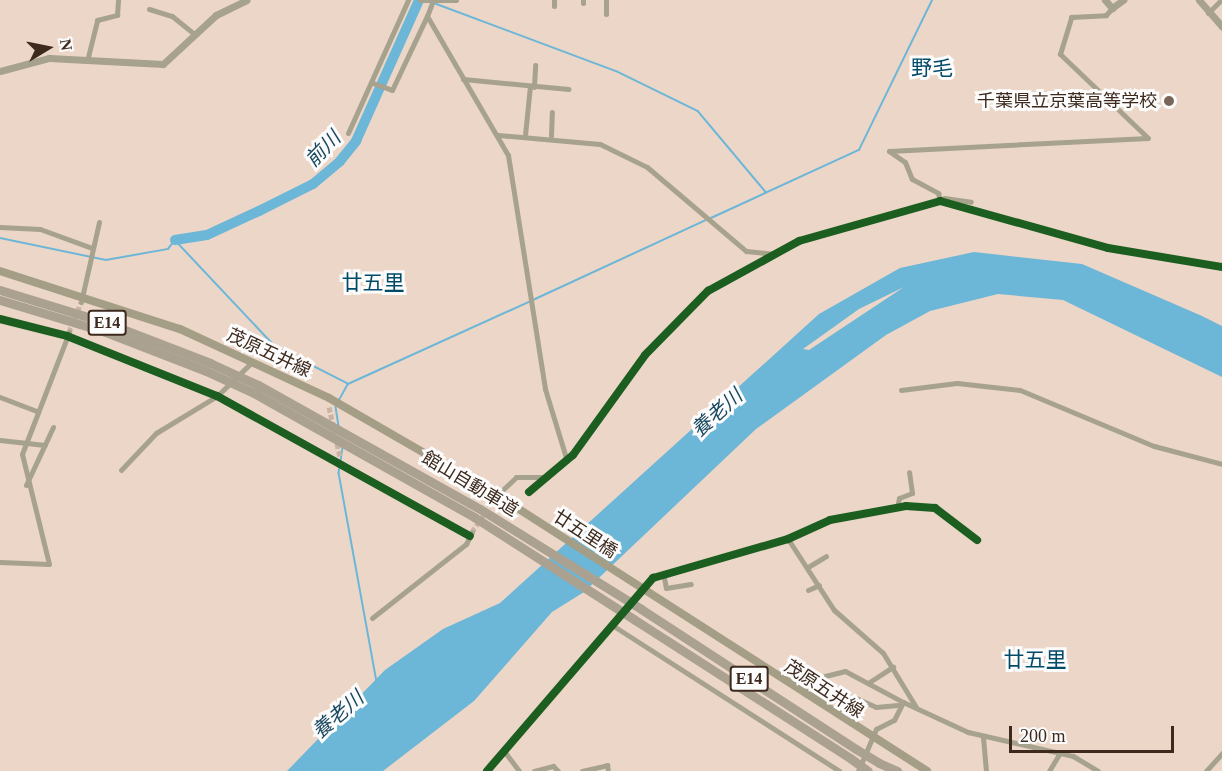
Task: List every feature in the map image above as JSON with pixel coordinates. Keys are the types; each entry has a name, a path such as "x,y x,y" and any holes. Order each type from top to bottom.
{"highway":[{"name":"館山自動車道","path":"0,290 104,322 256,389 477,513 641,609 891,771"},
{"name":"館山自動車道","path":"0,300 103,331 208,367"},
{"name":"館山自動車道","path":"477,513 635,620 868,771"},
{"path":"879,763 897,771"}],"main road":[{"name":"茂原五井線","path":"0,271 83,298 253,361 508,502"},
{"name":"廿五里橋","path":"508,502 645,591"},
{"name":"茂原五井線","path":"645,591 927,771"}],"street":[{"path":"88,57 97,20 117,15 118,0"},
{"path":"0,70 49,57 88,57 163,64 194,34 248,0"},
{"path":"348,133 408,0"},
{"path":"420,0 432,3 456,0"},
{"path":"606,0 606,14"},
{"path":"1105,0 1112,8"},
{"path":"1123,0 1107,15 1071,16 1060,54 1151,135 889,151 905,162 912,179 939,197 1108,248 1222,267"},
{"path":"1199,0 1208,14 1222,26"},
{"path":"1208,14 1221,0"},
{"path":"373,83 392,90 432,3"},
{"path":"149,9 171,16 194,34"},
{"path":"427,16 508,155 545,389 567,461"},
{"path":"525,135 535,65"},
{"path":"463,79 569,89"},
{"path":"551,136 552,112"},
{"path":"498,135 551,136 600,144 647,167 746,251 774,254"},
{"path":"939,197 941,186"},
{"path":"530,492 567,461 645,355 716,283 774,254 939,197 970,202"},
{"path":"83,298 99,222"},
{"path":"0,227 40,229 92,248"},
{"path":"0,319 68,334 217,396 340,459 471,534 372,618"},
{"path":"0,562 49,564 26,485 23,442 68,334"},
{"path":"121,470 156,433 217,396 253,361"},
{"path":"901,390 957,383 1006,387 1154,446 1222,464"},
{"path":"0,397 36,411"},
{"path":"1086,426 1088,418"},
{"path":"26,485 52,427"},
{"path":"0,440 45,445"},
{"path":"897,507 898,498 912,493 909,472"},
{"path":"497,495 521,475 547,477"},
{"path":"487,771 612,625 645,591 653,578 664,578 788,539 830,519 897,507 935,508 978,540"},
{"path":"788,539 834,610 893,667 917,708"},
{"path":"808,567 826,556"},
{"path":"664,578 666,588 691,584"},
{"path":"808,590 819,585"},
{"path":"612,625 839,771"},
{"path":"868,683 893,667"},
{"path":"805,694 817,678 845,671 900,704"},
{"path":"856,698 876,706 900,704 917,708 983,737 1060,753 1098,771"},
{"path":"858,771 875,739 878,727 894,720 900,704"},
{"path":"983,737 986,771"},
{"path":"504,751 519,771"},
{"path":"1049,771 1060,753"},
{"path":"1206,771 1222,753"},
{"path":"582,771 607,765 608,771"},
{"path":"534,771 553,766 558,771"}],"water":[{"name":"養老川","path":"974,252 1082,264 1222,326 1222,377 1063,300 998,294 930,311 886,335 756,429 584,592 552,612 474,701 383,771 287,771 385,670 443,629 500,603 819,314 900,268","holes":["904,287 809,350 803,349 859,309"]}],"waterway":[{"name":"前川","path":"175,240 207,235 259,211 313,184 340,161 356,141 419,0"},
{"path":"711,218 859,150 932,0"},
{"path":"434,3 616,71 698,111 766,192"},
{"path":"533,300 706,220"},
{"path":"0,238 106,260 168,249 175,240 276,347 347,383"},
{"path":"339,400 348,384 529,302"},
{"path":"336,407 339,426"},
{"path":"343,448 339,473 377,682"}],"tunnel":[{"path":"69,332 81,302"},
{"path":"329,407 340,457"},
{"path":"472,532 497,495"}],"cycle path":[{"path":"529,492 573,455 645,355 708,291 799,241 940,201 1108,248 1222,267"},
{"path":"0,319 67,336 217,396 470,536"},
{"path":"487,771 653,578 788,539 830,520 906,506 935,508 977,540"}],"place":[{"name":"千葉県立京葉高等学校","path":"1169,101"}],"district":[{"name":"野毛","path":"932,68"},
{"name":"廿五里","path":"373,283"},
{"name":"廿五里","path":"1035,660"}]}
